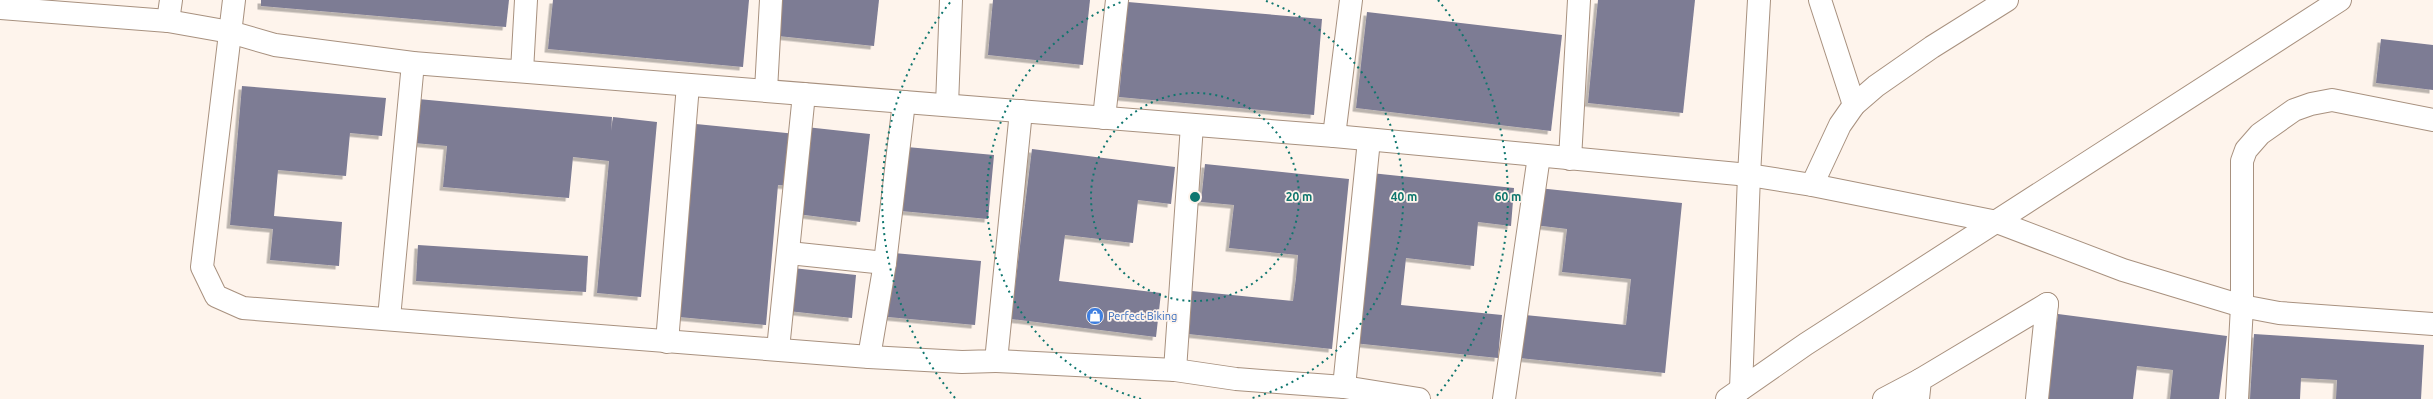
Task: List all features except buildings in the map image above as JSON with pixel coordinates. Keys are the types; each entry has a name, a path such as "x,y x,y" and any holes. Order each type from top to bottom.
{"street":[{"path":"168,21 171,0"},
{"path":"234,0 202,267 216,296 243,308 389,318 667,342 778,349 869,357 962,362 996,361 1175,370 1236,379 1344,387 1419,399"},
{"path":"522,71 526,0"},
{"path":"766,90 771,0"},
{"path":"947,105 951,0"},
{"path":"1104,118 1117,0"},
{"path":"1334,136 1351,0"},
{"path":"1570,159 1579,0"},
{"path":"1734,394 1759,0"},
{"path":"1820,0 1854,105"},
{"path":"1812,185 1840,126 1854,105 1876,86 2007,0"},
{"path":"1734,394 1806,344 2340,0"},
{"path":"0,8 168,21 230,32 275,45 413,63 1334,136 1749,175 1812,185 1997,222 2123,270 2242,306 2279,313 2433,324"},
{"path":"389,318 413,63"},
{"path":"667,342 688,85"},
{"path":"778,349 789,253 804,94"},
{"path":"2237,399 2242,306 2242,161 2246,150 2260,134 2294,110 2332,100 2433,120"},
{"path":"869,357 885,263 904,102"},
{"path":"996,361 1021,111"},
{"path":"1175,370 1192,125"},
{"path":"1344,387 1369,140"},
{"path":"1504,399 1539,156"},
{"path":"789,253 885,263"},
{"path":"1884,399 1919,390 2047,304 2037,399"}],"place":[{"name":"Perfect Biking","path":"1095,316"}]}
